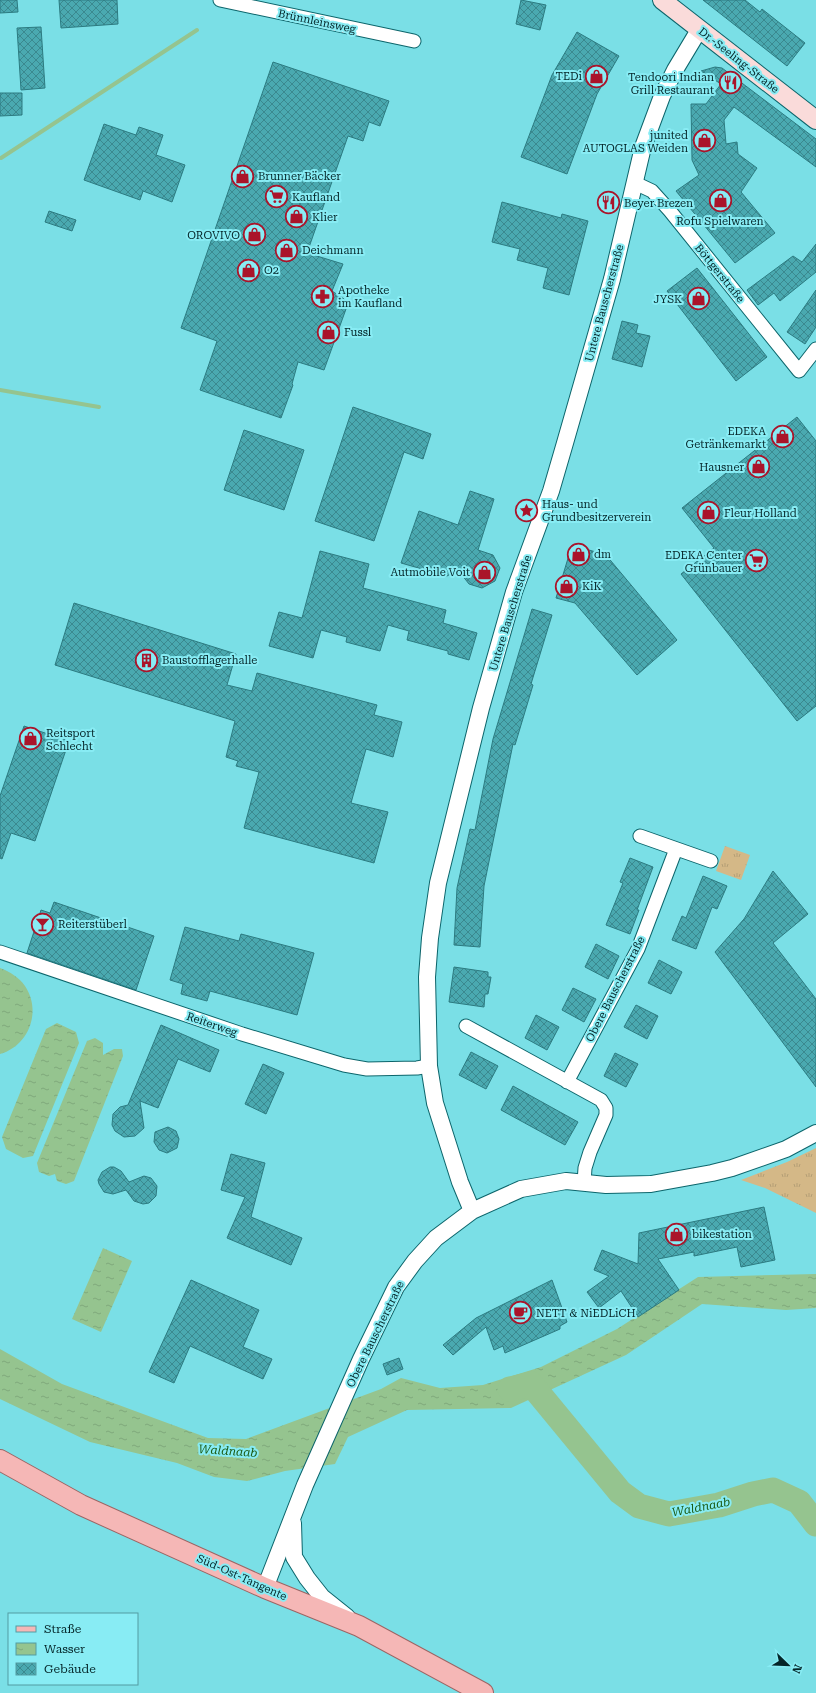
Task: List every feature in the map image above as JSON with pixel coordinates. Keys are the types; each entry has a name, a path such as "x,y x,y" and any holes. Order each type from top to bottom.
{"main road":[{"name":"Dr.-Seeling-Straße","path":"662,0 816,120"},
{"name":"Süd-Ost-Tangente","path":"0,1460 81,1504 265,1588 359,1626 483,1693"}],"street":[{"name":"Brünnleinsweg","path":"220,0 414,41"},
{"name":"Untere Bauscherstraße","path":"472,1210 460,1182 435,1102 429,1066 427,977 430,938 438,883 483,701 514,592 551,491 612,279 643,147 662,96 675,70 699,30"},
{"name":"Böttgerstraße","path":"635,183 652,192 670,211 799,371 816,349"},
{"path":"640,836 711,861"},
{"name":"Obere Bauscherstraße","path":"567,1082 638,949 676,849"},
{"name":"Reiterweg","path":"0,952 242,1034 344,1065 367,1069 417,1068 429,1066"},
{"path":"466,1026 601,1100 606,1108 606,1116 590,1152 585,1168 584,1183"},
{"name":"Obere Bauscherstraße","path":"265,1588 312,1470 354,1374 396,1287 415,1261 436,1238 472,1210 521,1189 566,1181 606,1185 651,1184 712,1173 732,1168 786,1149 816,1133"},
{"path":"293,1516 294,1557 307,1578 322,1597 359,1626"}],"green space":[{"path":"725,846 750,855 741,880 716,871"},
{"path":"816,1148 816,1213 765,1188 741,1180 787,1162"}],"water":[{"path":"0,968 14,975 25,986 30,996 32,1016 30,1026 19,1044 0,1054"},
{"path":"57,1023 76,1032 79,1043 33,1156 23,1158 6,1149 2,1137 46,1029"},
{"path":"95,1038 103,1043 103,1055 114,1049 122,1049 123,1056 74,1181 66,1184 57,1181 55,1174 49,1176 39,1172 37,1163 87,1041"},
{"path":"103,1248 132,1261 101,1332 72,1319"},
{"path":"816,1274 816,1308 786,1310 702,1304 626,1355 511,1408 407,1410 348,1437 335,1464 285,1471 247,1481 214,1477 177,1463 90,1442 0,1399 0,1349 62,1384 208,1438 246,1439 381,1389 401,1378 440,1388 483,1385 541,1367 617,1329 698,1277"}],"building":[{"path":"0,0 17,0 18,12 0,13"},
{"path":"59,0 117,0 118,24 61,28"},
{"path":"521,0 546,5 540,30 516,24"},
{"path":"703,0 745,0 760,12 762,9 805,43 787,66"},
{"path":"41,27 45,88 21,90 17,28"},
{"path":"577,32 619,56 597,94 567,174 521,157 552,75"},
{"name":"Kaufland","path":"273,62 389,101 380,126 369,122 363,141 348,136 307,253 343,264 332,291 344,299 346,309 324,370 298,362 293,385 281,418 200,390 217,341 181,328"},
{"path":"715,67 722,68 816,139 816,167 734,107 724,120 726,144 737,142 738,154 757,168 741,192 775,233 735,263 676,191 699,175 692,160 691,104 706,104 721,84 701,71"},
{"path":"0,93 22,93 22,115 0,116"},
{"path":"104,124 136,135 139,127 163,135 156,155 185,165 172,202 143,191 140,200 84,180"},
{"path":"502,202 561,218 562,214 588,221 569,295 543,288 548,268 517,260 520,249 492,242"},
{"path":"49,211 76,220 72,231 45,222"},
{"path":"816,244 816,272 780,301 774,293 758,305 747,290 793,256 802,262"},
{"path":"697,268 767,357 736,381 667,291"},
{"path":"816,290 816,327 805,344 787,332"},
{"path":"622,321 638,325 636,333 650,336 642,367 612,359"},
{"path":"353,407 431,434 423,459 404,452 374,541 315,521"},
{"name":"EDEKA Center Grünbauer","path":"797,417 816,441 816,706 797,721 681,574 714,548 682,508"},
{"path":"244,430 304,450 284,510 224,490"},
{"path":"470,491 494,499 478,550 493,555 500,568 495,581 482,588 469,584 458,570 447,576 401,563 419,511 458,525"},
{"path":"572,545 606,555 677,640 637,675 575,603 556,598"},
{"path":"320,551 369,564 363,588 446,610 443,623 477,633 469,660 448,654 448,651 407,640 409,631 388,625 380,651 346,642 347,637 321,630 313,658 269,646 279,612 302,618"},
{"path":"74,603 236,654 227,685 252,691 257,673 377,705 374,715 402,722 393,757 366,749 351,803 388,812 374,863 244,828 259,772 236,766 238,761 226,757 235,721 55,665"},
{"path":"532,609 552,615 531,684 533,685 515,745 513,744 484,886 480,947 454,945 457,888 470,829 475,830 493,739"},
{"path":"24,726 69,741 35,841 11,833 2,859 0,858 0,796"},
{"path":"630,858 653,867 630,934 606,925 623,883 620,882"},
{"path":"773,871 808,914 773,943 816,999 816,1087 715,952 744,919"},
{"path":"703,876 727,886 717,909 712,907 696,949 672,940 682,916 686,918"},
{"path":"54,902 154,936 136,990 27,953 41,910 50,913"},
{"path":"185,927 239,941 241,934 314,953 297,1015 210,991 207,1001 181,994 183,984 170,980"},
{"path":"596,944 619,956 608,979 585,967"},
{"path":"659,960 682,972 671,994 648,983"},
{"path":"454,967 488,972 488,977 491,977 488,994 485,994 484,1007 449,1002"},
{"path":"573,988 596,999 584,1022 562,1010"},
{"path":"636,1005 658,1016 647,1039 624,1027"},
{"path":"536,1015 559,1027 547,1050 525,1038"},
{"path":"161,1025 219,1050 210,1072 178,1059 158,1108 140,1101 144,1128 135,1136 124,1137 115,1131 112,1125 113,1114 120,1107 128,1105"},
{"path":"471,1052 498,1066 486,1089 459,1075"},
{"path":"615,1053 638,1064 626,1087 604,1076"},
{"path":"263,1064 284,1073 266,1114 245,1104"},
{"path":"513,1086 578,1122 565,1145 501,1110"},
{"path":"168,1127 176,1131 179,1139 177,1148 167,1153 159,1150 154,1142 155,1132"},
{"path":"231,1154 265,1163 251,1217 302,1238 291,1265 227,1238 245,1197 221,1190"},
{"path":"110,1167 114,1167 121,1171 129,1182 144,1176 151,1178 157,1186 156,1196 149,1203 143,1204 134,1201 126,1190 113,1194 104,1192 98,1180 102,1172"},
{"path":"764,1207 775,1260 741,1267 737,1247 694,1256 694,1252 658,1259 679,1290 638,1317 621,1291 599,1308 587,1292 609,1276 594,1270 602,1250 638,1264 639,1233"},
{"path":"191,1280 259,1310 243,1347 272,1359 263,1379 190,1346 174,1383 149,1372"},
{"path":"552,1280 567,1322 560,1326 560,1329 505,1353 503,1346 494,1350 486,1327 453,1355 443,1345 476,1318"},
{"path":"399,1358 403,1369 387,1375 383,1364"}],"waterway":[{"path":"1,158 197,30"},
{"path":"0,390 99,407"},
{"name":"Waldnaab","path":"510,1389 531,1384 620,1492 639,1506 669,1514 719,1505 753,1494 773,1490 799,1502 816,1524"}],"place":[{"name":"TEDi","path":"597,76"},
{"name":"Tendoori Indian Grill Restaurant","path":"730,83"},
{"name":"junited AUTOGLAS Weiden","path":"704,141"},
{"name":"Brunner Bäcker","path":"242,176"},
{"name":"Kaufland","path":"276,197"},
{"name":"Rofu Spielwaren","path":"720,201"},
{"name":"Beyer Brezen","path":"608,203"},
{"name":"Klier","path":"297,217"},
{"name":"OROVIVO","path":"255,235"},
{"name":"Deichmann","path":"287,250"},
{"name":"O2","path":"249,270"},
{"name":"Apotheke im Kaufland","path":"322,296"},
{"name":"JYSK","path":"698,299"},
{"name":"Fussl","path":"329,332"},
{"name":"EDEKA Getränkemarkt","path":"782,437"},
{"name":"Hausner","path":"759,467"},
{"name":"Haus- und Grundbesitzerverein","path":"527,510"},
{"name":"Fleur Holland","path":"709,513"},
{"name":"dm","path":"578,554"},
{"name":"EDEKA Center Grünbauer","path":"757,561"},
{"name":"Autmobile Voit","path":"485,572"},
{"name":"KiK","path":"567,586"},
{"name":"Baustofflagerhalle","path":"146,660"},
{"name":"Reitsport Schlecht","path":"31,739"},
{"name":"Reiterstüberl","path":"43,924"},
{"name":"bikestation","path":"677,1234"},
{"name":"NETT & NiEDLiCH","path":"521,1313"}]}
